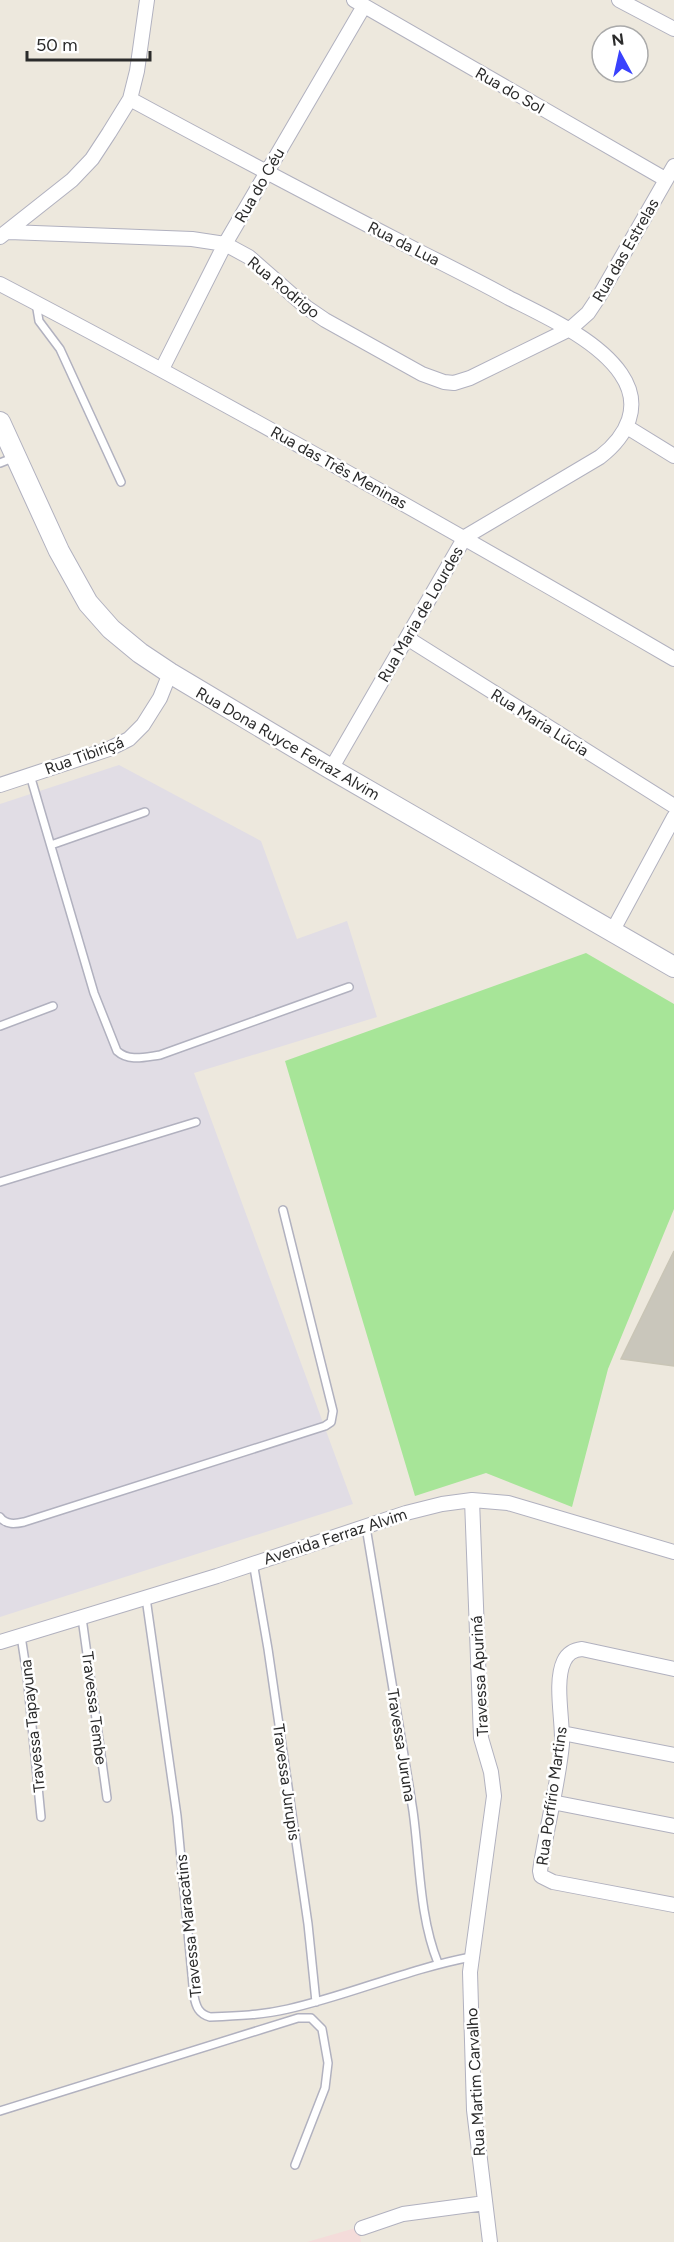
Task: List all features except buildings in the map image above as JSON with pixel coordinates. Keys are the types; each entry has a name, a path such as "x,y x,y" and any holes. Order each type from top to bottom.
{"main road":[{"name":"Rua Dona Ruyce Ferraz Alvim","path":"0,422 8,460 88,603 111,629 140,653 331,769 674,967"}],"street":[{"path":"4,234 72,180 92,159 130,99 137,71 147,0"},
{"path":"619,0 674,29"},
{"name":"Rua do Céu","path":"162,369 225,244 267,173 359,3"},
{"name":"Rua do Sol","path":"359,3 665,179"},
{"name":"Rua da Lua","path":"130,99 267,173 570,329 615,366 623,376 629,392 631,407 627,427"},
{"name":"Rua das Estrelas","path":"570,329 588,313 600,296 674,166"},
{"name":"Rua Rodrigo","path":"4,234 192,239 225,244 249,257 325,320 422,374 444,382 454,383 470,378 570,329"},
{"name":"Rua das Três Meninas","path":"0,284 162,369 465,537 674,659"},
{"path":"627,427 674,456"},
{"name":"Rua Maria de Lourdes","path":"331,769 465,537 600,457 612,447 627,427"},
{"name":"Rua Maria Lúcia","path":"407,638 674,806"},
{"name":"Rua Tibiriçá","path":"0,784 109,749 129,739 143,725 160,698 170,673"},
{"path":"613,930 674,817"},
{"name":"Avenida Ferraz Alvim","path":"0,1642 433,1506 472,1500 508,1503 674,1552"},
{"name":"Travessa Apuriná","path":"471,1957 494,1796 494,1785 481,1738 472,1500"},
{"name":"Rua Porfírio Martins","path":"674,1669 582,1649 569,1654 564,1662 561,1676 562,1733 541,1864 541,1876 553,1882 674,1905"},
{"path":"562,1733 673,1751"},
{"path":"552,1802 674,1826"},
{"name":"Rua Martim Carvalho","path":"471,1957 474,2110 490,2242"},
{"path":"362,2228 403,2214 485,2203"}],"lane":[{"path":"36,303 39,321 60,349 121,482"},
{"path":"30,775 94,993 117,1051 123,1057 138,1058 160,1055 350,987"},
{"path":"51,845 145,812"},
{"path":"0,1026 53,1006"},
{"path":"0,1182 196,1122"},
{"path":"0,1517 3,1521 13,1525 24,1522 325,1426 331,1422 333,1411 283,1210"},
{"name":"Travessa Juruna","path":"366,1527 413,1814 423,1901 431,1943 438,1963"},
{"name":"Travessa Jurupis","path":"254,1562 308,1924 316,2002"},
{"name":"Travessa Maracatins","path":"146,1598 177,1816 196,2003 203,2015 210,2017 256,2015 316,2002 438,1963 471,1957"},
{"name":"Travessa Tembe","path":"82,1618 107,1798"},
{"name":"Travessa Tapayuna","path":"21,1636 41,1817"},
{"path":"0,2111 298,2018 311,2018 322,2029 328,2064 325,2088 295,2165"}],"shaded area":[{"path":"119,765 261,841 297,939 347,921 377,1017 194,1073 353,1504 0,1617 0,804"},
{"path":"359,2227 361,2242 307,2242"}],"green space":[{"path":"586,953 674,1004 674,1209 608,1369 572,1507 486,1473 415,1496 285,1061"}]}
